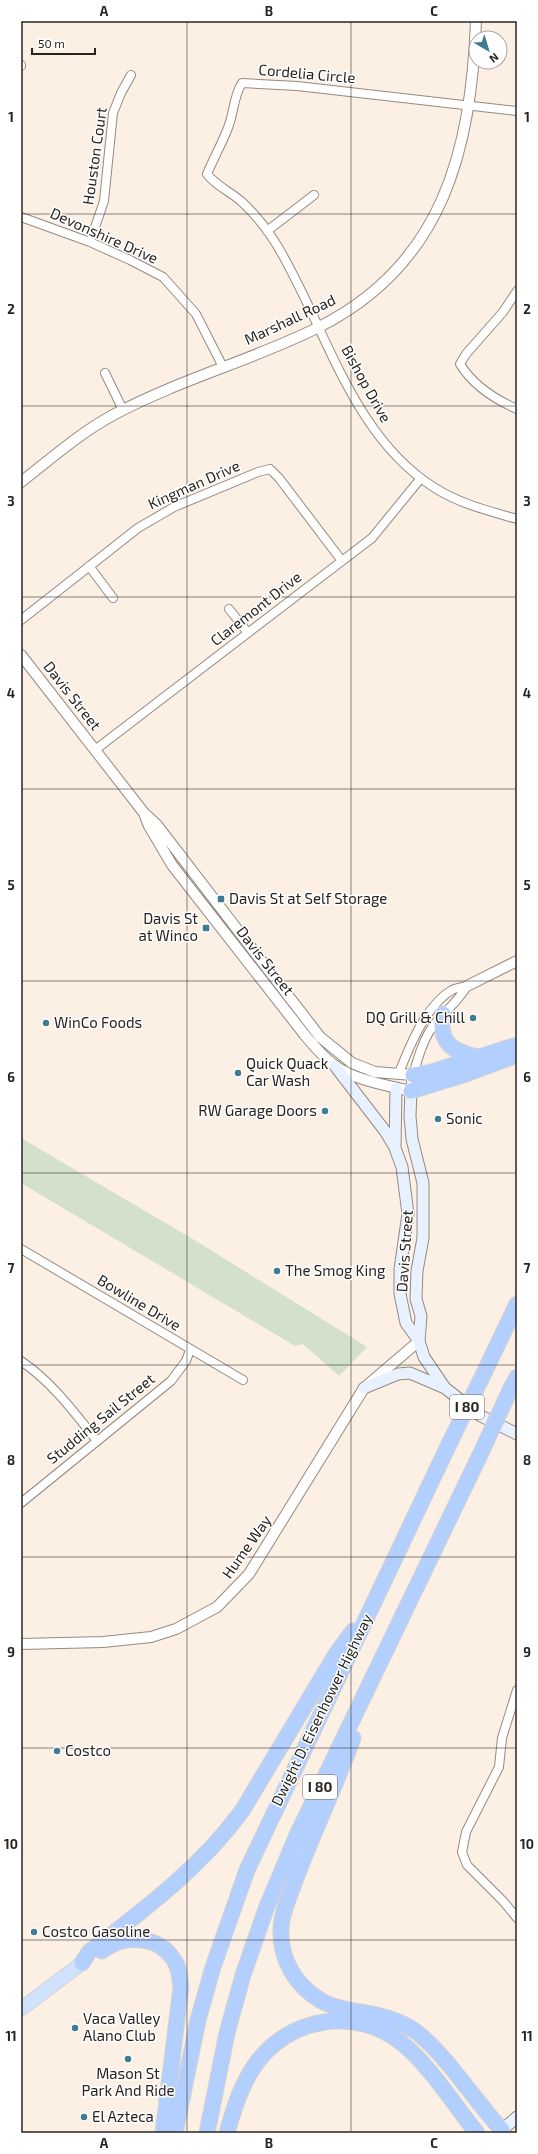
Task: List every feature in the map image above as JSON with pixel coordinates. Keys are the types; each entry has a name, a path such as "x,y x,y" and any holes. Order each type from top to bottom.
{"highway":[{"path":"444,1014 442,1028 446,1041 453,1049 462,1054 478,1057"},
{"path":"406,1074 428,1073 517,1045"},
{"path":"411,1091 463,1075 517,1055"},
{"name":"Dwight D. Eisenhower Highway","path":"175,2133 185,2075 198,2020 229,1919 266,1828 517,1304"},
{"name":"Dwight D. Eisenhower Highway","path":"207,2133 227,2033 266,1909 298,1835 515,1382"},
{"path":"82,1963 89,1952 170,1889 198,1863 224,1834 242,1811 336,1654 373,1605"},
{"path":"374,1676 342,1767 303,1859 285,1910 281,1928 282,1947 293,1975 302,1986 321,2001 333,2007 379,2016 401,2023 418,2033 442,2058 501,2132"},
{"path":"82,1963 94,1957 108,1946 137,1939 150,1941 162,1948 174,1960 179,1972 181,1987 163,2133"},
{"path":"227,2133 245,2083 265,2053 280,2040 311,2024 328,2020 343,2020 373,2027 387,2033 404,2044 425,2067 477,2133"}],"main road":[{"path":"335,1066 385,1131 395,1148"},
{"name":"Davis Street","path":"396,1088 395,1148 402,1167 408,1214 400,1269 400,1294 406,1323 419,1341 424,1357 445,1388 481,1416 517,1434"},
{"name":"Davis Street","path":"411,1091 410,1116 412,1138 423,1183 422,1238 417,1271 416,1299 421,1316 419,1341"},
{"path":"364,1388 398,1374 410,1374 445,1388"},
{"path":"21,2009 82,1963"},
{"path":"501,2132 517,2117"}],"street":[{"name":"Marshall Road","path":"22,479 79,437 124,410 320,326 353,306 376,288 400,265 422,237 437,211 453,174 463,139 476,21"},
{"name":"Houston Court","path":"90,242 104,201 113,113 131,75"},
{"name":"Cordelia Circle","path":"320,326 281,252 267,231 242,203 213,181 207,174 225,136 233,112 237,91 242,83 297,86 467,105"},
{"path":"467,105 517,111"},
{"path":"267,231 314,195"},
{"name":"Devonshire Drive","path":"21,217 90,242 130,260 163,278 196,314 223,367"},
{"path":"517,291 502,312 466,354 460,364 467,375 488,394 517,409"},
{"name":"Bishop Drive","path":"320,326 364,416 397,457 421,478 458,500 483,510 517,519"},
{"path":"105,373 124,410"},
{"name":"Kingman Drive","path":"21,620 89,566 156,516 258,472 270,469 279,478 342,561"},
{"name":"Claremont Drive","path":"96,750 342,561 382,528 421,478"},
{"path":"89,566 113,598"},
{"path":"229,609 248,633"},
{"name":"Davis Street","path":"21,656 144,813 157,825 320,1037 352,1063 375,1072 406,1074"},
{"name":"Davis Street","path":"144,813 149,826 172,865 304,1034 335,1066 365,1080 411,1091 406,1074"},
{"path":"406,1074 407,1052 426,1017 452,990 467,986 517,961"},
{"path":"406,1074 432,1027 459,999 467,986"},
{"name":"Davis Street","path":"396,1088 406,1074"},
{"name":"Bowline Drive","path":"21,1249 243,1380"},
{"name":"Hume Way","path":"21,1644 103,1642 151,1637 176,1629 217,1607 249,1574 364,1388 419,1341"},
{"name":"Studding Sail Street","path":"21,1503 171,1380 186,1361 190,1350"},
{"path":"21,1361 46,1380 97,1441"},
{"path":"517,1690 502,1738 499,1767 466,1832 462,1852 466,1865 503,1901 517,1918"}],"green space":[{"path":"21,1138 196,1241 367,1347 339,1376 303,1344 295,1346 21,1183"}],"place":[{"name":"Davis St at Self Storage","path":"221,899"},
{"name":"Davis St at Winco","path":"206,928"},
{"name":"DQ Grill & Chill","path":"473,1018"},
{"name":"WinCo Foods","path":"46,1023"},
{"name":"Quick Quack Car Wash","path":"238,1073"},
{"name":"RW Garage Doors","path":"325,1111"},
{"name":"Sonic","path":"438,1119"},
{"name":"The Smog King","path":"277,1271"},
{"name":"Costco","path":"57,1751"},
{"name":"Costco Gasoline","path":"34,1932"},
{"name":"Vaca Valley Alano Club","path":"75,2028"},
{"name":"Mason St Park And Ride","path":"128,2059"},
{"name":"El Azteca","path":"84,2117"}]}
